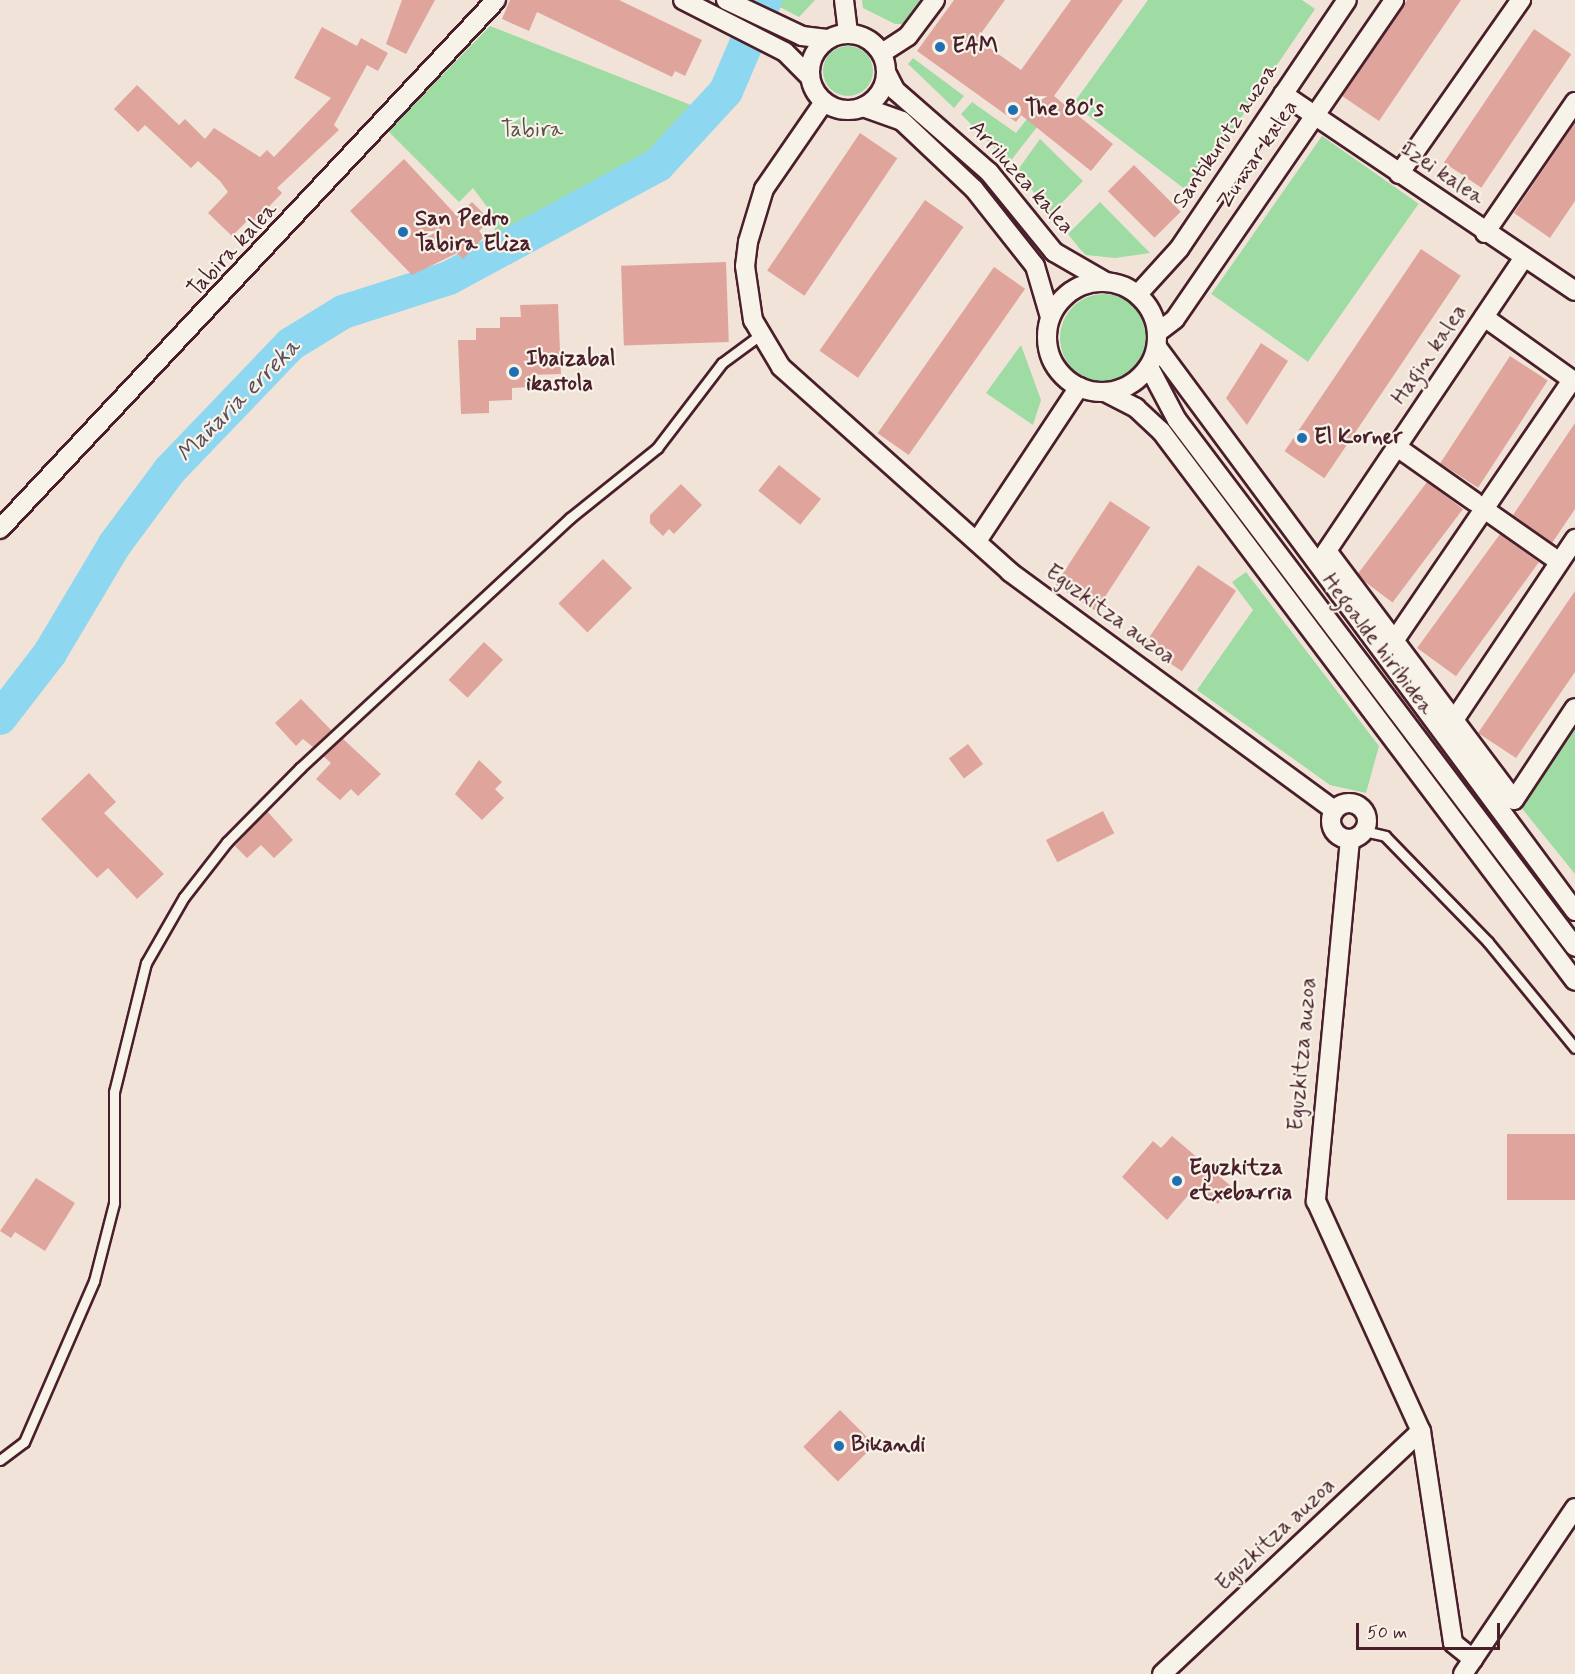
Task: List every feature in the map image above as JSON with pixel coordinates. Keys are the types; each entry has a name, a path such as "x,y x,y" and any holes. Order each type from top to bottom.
{"street":[{"name":"Tabira kalea","path":"0,529 234,284 496,0"},
{"path":"683,0 766,41 809,75 824,102 755,208 745,266 760,335"},
{"path":"726,0 802,36 827,39 848,33 867,39 882,53 908,36 935,0"},
{"path":"844,0 848,33"},
{"name":"Santikurutz auzoa","path":"1138,294 1179,249 1347,0"},
{"name":"Zumar kalea","path":"1158,340 1175,319 1394,0"},
{"path":"1399,174 1521,0"},
{"path":"809,75 813,55 827,39"},
{"name":"Arriluzea kalea","path":"882,53 886,72 895,90 989,172 1054,252 1104,281"},
{"path":"863,107 880,93 886,72"},
{"name":"Izei kalea","path":"1283,94 1523,259 1574,288"},
{"name":"Arriluzea kalea","path":"824,102 843,110 863,107 902,121 974,189 1035,266 1050,317"},
{"path":"1485,233 1575,102"},
{"name":"Hagin kalea","path":"1316,567 1523,259"},
{"path":"1573,906 1316,567 1158,340 1138,294 1104,281 1077,287 1050,317 1047,340 1053,363 1080,387 1105,392 1136,408 1161,431 1575,981"},
{"name":"Hegoalde hiribidea","path":"1394,641 1479,505 1573,381 1484,317"},
{"name":"Eguzkitza auzoa","path":"760,335 781,367 1010,572 1335,810 1351,803 1362,808 1357,835 1316,1201 1421,1431 1453,1643 1468,1666 1575,1508"},
{"path":"1105,392 1138,380 1149,367 1158,340"},
{"name":"Hegoalde hiribidea","path":"1149,367 1177,420 1575,947"},
{"path":"977,541 1080,387"},
{"path":"1397,447 1562,563"},
{"name":"Hegoalde hiribidea","path":"1454,720 1562,563 1575,539"},
{"name":"Hegoalde hiribidea","path":"1327,551 1514,800 1575,708"},
{"path":"1335,810 1334,832 1357,835"},
{"name":"Eguzkitza auzoa","path":"1162,1674 1421,1431"}],"lane":[{"path":"0,1460 24,1442 94,1281 114,1203 114,1092 146,963 184,897 227,842 300,768 570,518 657,448 722,363 760,335"},
{"path":"1357,835 1385,836 1480,934 1575,1048"}],"green space":[{"path":"778,0 815,0 799,17 776,5"},
{"path":"862,0 920,0 902,24 895,24 863,8"},
{"path":"1148,0 1302,0 1315,9 1190,193 1073,104"},
{"name":"Tabira","path":"490,26 706,111 662,161 496,239 493,215 473,188 459,202 388,131"},
{"path":"843,46 853,46 866,53 873,66 873,76 866,89 853,96 843,96 834,92 827,85 823,76 823,66 827,57 834,50"},
{"path":"913,58 964,96 954,108 908,64"},
{"path":"972,102 1016,133 1034,110 1044,118 1009,163 961,114"},
{"path":"1322,136 1419,204 1308,362 1211,294"},
{"path":"1040,139 1083,181 1051,214 1017,171"},
{"path":"1100,202 1150,253 1115,258 1086,255 1079,248 1068,234"},
{"path":"1104,294 1121,298 1135,307 1144,321 1148,338 1144,355 1135,369 1121,378 1104,382 1087,378 1073,369 1064,355 1060,338 1064,321 1073,307 1087,298"},
{"path":"1021,345 1041,400 1033,425 986,393"},
{"path":"1246,572 1379,746 1366,793 1330,785 1197,690 1253,610 1232,582"},
{"path":"1575,718 1575,874 1520,806"}],"building":[{"path":"402,0 435,0 406,54 386,44"},
{"path":"510,0 619,0 702,40 685,76 675,71 672,77 537,12 529,31 502,19"},
{"path":"954,0 1005,0 977,39 1021,70 1071,0 1123,0 1054,96 1113,144 1091,171 1021,115 1016,122 917,51"},
{"path":"1407,0 1461,0 1379,121 1342,96"},
{"path":"322,27 357,46 361,38 388,53 378,71 367,65 334,125 339,130 277,188 282,193 251,225 247,221 232,236 208,213 228,192 220,181 198,161 191,168 145,125 138,132 114,109 137,85 179,125 185,119 205,139 214,128 260,157 267,150 274,157 331,98 294,78"},
{"path":"1534,29 1571,54 1481,188 1444,162"},
{"path":"1575,122 1575,201 1550,238 1514,213"},
{"path":"860,133 897,158 804,296 767,271"},
{"path":"404,159 457,216 472,202 490,220 479,231 484,237 463,259 457,253 412,275 350,211"},
{"path":"1134,165 1181,212 1155,238 1108,191"},
{"path":"925,200 964,227 858,378 819,351"},
{"path":"1421,249 1461,276 1324,478 1285,451"},
{"path":"726,262 729,342 624,346 621,266"},
{"path":"994,267 1025,289 909,455 878,433"},
{"path":"558,304 561,374 530,375 530,387 512,388 512,400 489,401 489,413 461,414 458,340 476,340 476,328 500,328 500,317 521,317 520,305"},
{"path":"1261,343 1288,361 1247,425 1226,398"},
{"path":"1510,356 1548,381 1478,488 1440,463"},
{"path":"1575,423 1575,509 1552,543 1513,515"},
{"path":"779,465 821,499 800,525 758,491"},
{"path":"1427,482 1463,509 1393,603 1357,575"},
{"path":"681,484 702,505 674,534 669,529 663,536 650,523 650,515"},
{"path":"1110,501 1150,527 1096,611 1056,585"},
{"path":"1500,534 1539,562 1456,676 1417,648"},
{"path":"603,559 632,588 587,633 558,604"},
{"path":"1198,565 1236,591 1182,671 1144,645"},
{"path":"1575,591 1575,672 1516,758 1478,733"},
{"path":"484,642 503,660 468,698 449,680"},
{"path":"301,699 331,730 313,747 303,739 296,746 275,723"},
{"path":"342,738 381,774 358,796 351,789 340,800 316,779 331,763 323,756"},
{"path":"968,744 983,764 964,778 949,758"},
{"path":"479,760 502,782 495,789 504,798 482,820 455,794"},
{"path":"89,773 116,802 104,813 164,874 137,899 108,868 97,878 41,819"},
{"path":"267,811 293,840 274,858 261,845 247,858 235,846"},
{"path":"1103,811 1114,833 1057,862 1046,840"},
{"path":"1507,1134 1575,1134 1575,1200 1507,1200"},
{"name":"Eguzkitza etxebarria","path":"1172,1136 1232,1187 1218,1204 1196,1186 1167,1220 1122,1177 1153,1141 1161,1148"},
{"path":"36,1178 75,1203 45,1251 15,1232 11,1238 0,1231"},
{"name":"Bikandi","path":"840,1410 875,1445 838,1481 803,1447"}],"waterway":[{"name":"Mañaria erreka","path":"0,718 50,653 115,544 170,470 291,344 343,312 449,278 658,165 726,91 765,0"}],"place":[{"name":"EAM","path":"940,47"},
{"name":"The 80's","path":"1013,110"},
{"name":"San Pedro Tabira Eliza","path":"403,232"},
{"name":"Ibaizabal ikastola","path":"514,372"},
{"name":"El Korner","path":"1302,438"},
{"name":"Eguzkitza etxebarria","path":"1177,1181"},
{"name":"Bikandi","path":"839,1446"}]}
